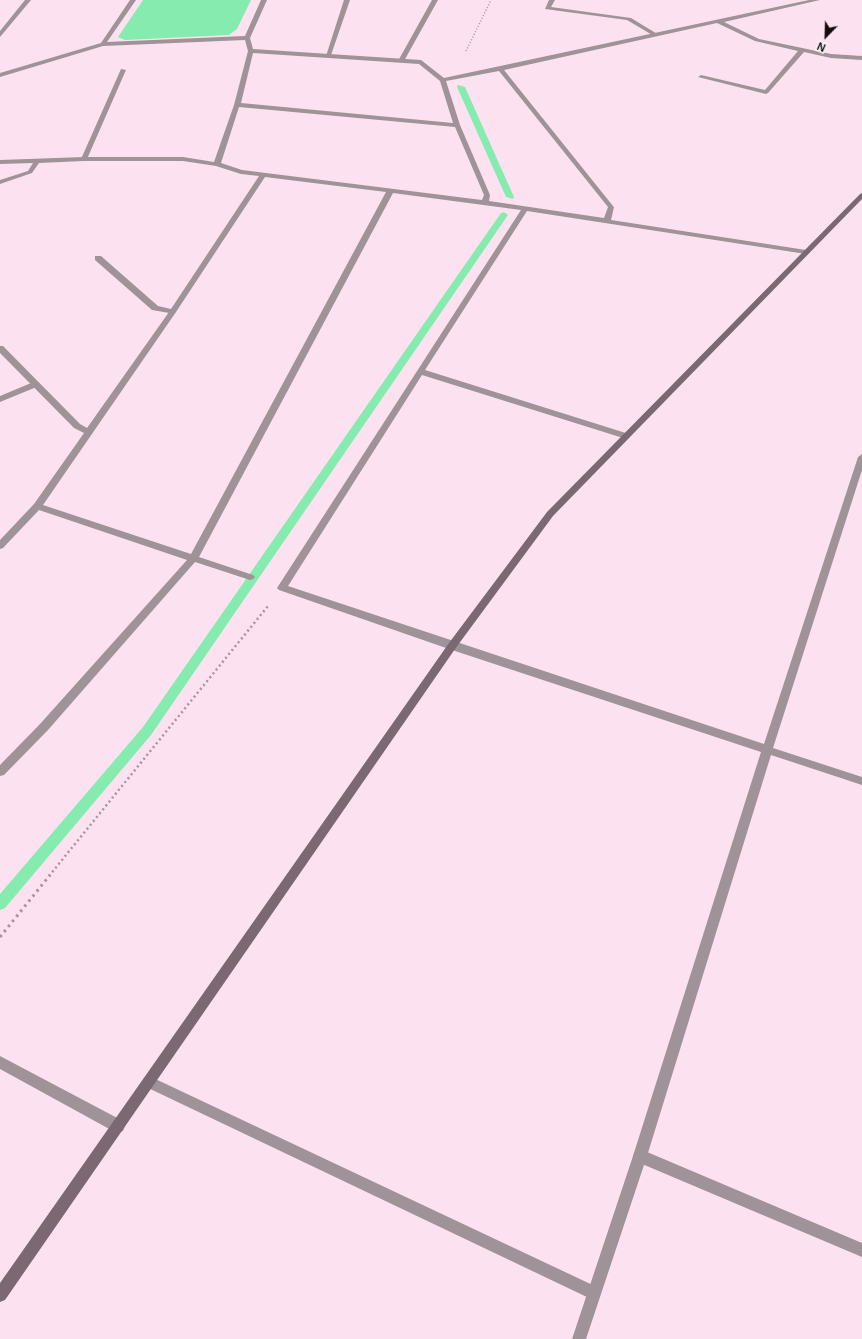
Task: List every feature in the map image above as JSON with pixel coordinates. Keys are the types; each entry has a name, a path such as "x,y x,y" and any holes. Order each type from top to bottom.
{"street":[{"path":"0,35 28,0"},
{"path":"103,44 133,0"},
{"path":"217,164 237,105 251,50 247,38 264,0"},
{"path":"328,55 347,0"},
{"path":"401,61 435,0"},
{"path":"552,0 547,8 628,20 656,35"},
{"path":"443,80 460,78 817,0"},
{"path":"719,22 757,40 831,56 862,58"},
{"path":"0,75 103,44 247,38"},
{"path":"251,50 421,62 443,80 457,125 487,195 485,202"},
{"path":"701,76 766,92 802,50"},
{"path":"500,69 611,207 607,221"},
{"path":"84,159 124,70"},
{"path":"237,105 457,125"},
{"path":"0,162 84,159 183,160 217,164 241,172 485,202 806,252"},
{"path":"0,182 30,172 37,161"},
{"path":"0,546 37,506 172,312 263,175"},
{"path":"0,772 44,727 193,559 390,191"},
{"path":"0,1295 452,646 550,514 862,195"},
{"path":"525,208 422,372 282,588 452,646 862,781"},
{"path":"98,258 155,308 172,312"},
{"path":"0,348 77,426 89,432"},
{"path":"422,372 626,436"},
{"path":"0,399 36,384"},
{"path":"579,1339 640,1156 767,750 862,457"},
{"path":"37,506 250,577"},
{"path":"0,1062 118,1126"},
{"path":"149,1082 594,1293"},
{"path":"640,1156 862,1250"}],"path":[{"path":"460,78 461,61 491,0"},
{"path":"0,937 282,588"}],"shaded area":[{"path":"143,0 251,0 237,29 229,35 125,40 118,37"}],"waterway":[{"path":"461,87 510,197"},
{"path":"0,904 147,731 504,215"}]}
